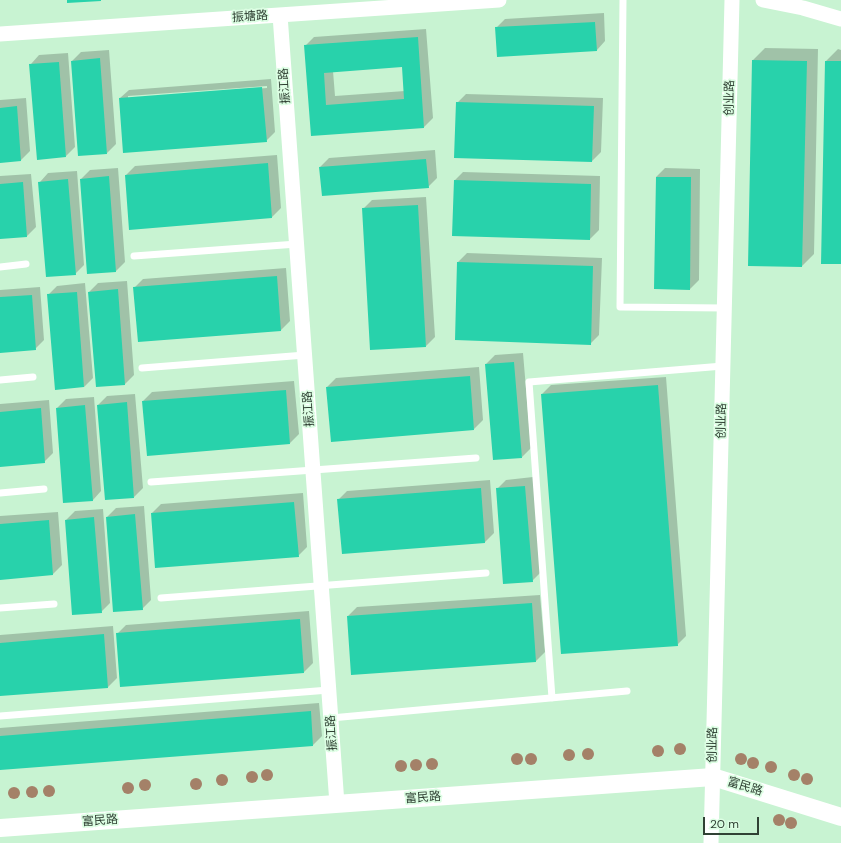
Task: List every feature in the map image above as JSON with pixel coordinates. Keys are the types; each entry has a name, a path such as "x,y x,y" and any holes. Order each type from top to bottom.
{"street":[{"name":"振塘路","path":"0,34 499,0"},
{"name":"创业路","path":"711,843 732,0"},
{"path":"763,0 803,8 841,19"},
{"name":"振江路","path":"280,15 337,804"},
{"name":"富民路","path":"0,828 713,777 841,817"}],"lane":[{"path":"624,0 620,307 724,308"},
{"path":"134,256 297,244"},
{"path":"0,267 26,264"},
{"path":"142,368 305,355"},
{"path":"552,698 529,382 723,366"},
{"path":"0,380 33,377"},
{"path":"151,482 476,458"},
{"path":"0,492 44,489"},
{"path":"161,598 486,573"},
{"path":"0,608 54,604"},
{"path":"0,716 329,690"},
{"path":"331,718 627,691"}],"building":[{"path":"67,0 101,0 101,1 67,3"},
{"path":"595,22 597,51 497,57 495,27"},
{"path":"418,37 424,128 311,136 304,45","holes":["402,67 404,99 326,105 324,73"]},
{"path":"100,58 107,154 78,156 71,61"},
{"path":"752,60 807,61 802,267 748,266"},
{"path":"825,61 841,61 841,264 821,264"},
{"path":"59,62 66,157 37,160 29,64"},
{"path":"262,87 267,142 123,153 119,98"},
{"path":"456,102 594,106 592,162 454,158"},
{"path":"17,106 21,161 0,163 0,108"},
{"path":"426,159 429,188 322,196 319,167"},
{"path":"268,163 272,218 129,230 125,175"},
{"path":"109,176 116,272 87,274 80,179"},
{"path":"656,177 691,177 690,290 654,289"},
{"path":"68,179 76,275 46,277 38,182"},
{"path":"454,180 591,184 590,240 452,236"},
{"path":"23,182 27,237 0,239 0,184"},
{"path":"418,205 426,347 370,350 362,208"},
{"path":"457,262 593,266 591,345 455,340"},
{"path":"277,276 281,331 138,342 133,287"},
{"path":"118,289 125,385 96,387 88,292"},
{"path":"77,292 84,387 55,390 47,294"},
{"path":"32,295 36,350 0,353 0,297"},
{"path":"514,362 522,458 493,460 485,364"},
{"path":"470,376 474,430 331,442 326,387"},
{"path":"658,385 678,646 561,654 541,394"},
{"path":"286,390 290,444 147,456 142,401"},
{"path":"127,402 134,498 105,500 97,405"},
{"path":"85,405 93,501 63,503 56,408"},
{"path":"41,408 45,463 0,467 0,412"},
{"path":"525,486 533,582 503,584 496,488"},
{"path":"481,488 485,543 342,554 337,499"},
{"path":"294,502 299,557 155,568 151,513"},
{"path":"135,514 143,610 113,612 106,517"},
{"path":"94,517 102,613 72,615 65,520"},
{"path":"49,520 53,575 0,580 0,524"},
{"path":"532,603 536,662 351,675 347,616"},
{"path":"300,619 304,673 120,687 116,633"},
{"path":"104,634 108,688 0,696 0,643"},
{"path":"311,711 313,746 0,770 0,736"}]}
